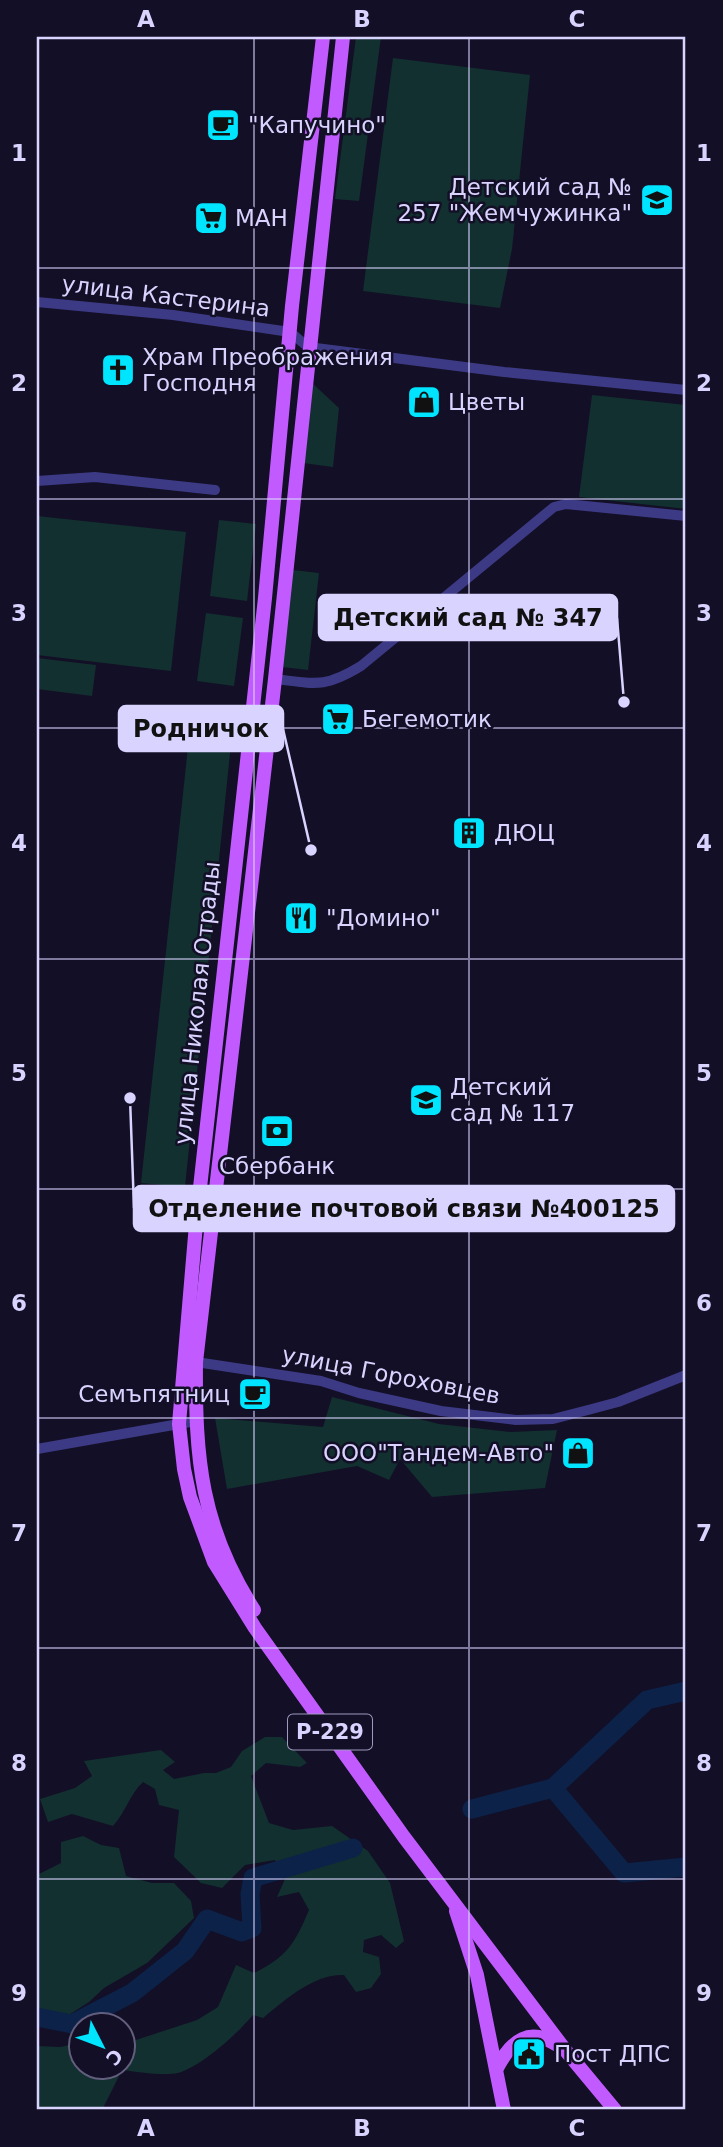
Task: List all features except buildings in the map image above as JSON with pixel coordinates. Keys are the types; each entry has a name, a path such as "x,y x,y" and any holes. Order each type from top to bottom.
{"main road":[{"name":"улица Николая Отрады","path":"323,37 196,1224 179,1424 190,1497 214,1562 255,1628 404,1837 452,1897"},
{"name":"улица Николая Отрады","path":"343,37 275,679 196,1362 195,1421 199,1467 209,1514 220,1547 242,1590 452,1897 477,1975 505,2110"},
{"path":"452,1897 566,2051 615,2110"},
{"path":"497,2068 509,2048 522,2038 540,2037 566,2051"}],"street":[{"name":"улица Кастерина","path":"37,302 173,315 290,332"},
{"path":"290,332 309,347 504,372 686,390"},
{"path":"37,481 94,477 215,490"},
{"path":"275,679 325,684 361,666 554,507 566,504 686,516"},
{"name":"улица Гороховцев","path":"196,1362 321,1381 359,1393 441,1411 516,1420 553,1419 618,1402 686,1375"},
{"path":"37,1449 195,1421"}],"green space":[{"path":"356,37 381,37 359,201 335,199"},
{"path":"393,58 530,75 512,249 500,308 363,291"},
{"path":"312,383 339,408 333,467 303,463"},
{"path":"592,395 686,405 686,509 579,497"},
{"path":"37,516 186,532 171,671 37,655"},
{"path":"219,520 256,524 247,601 210,596"},
{"path":"293,570 319,573 308,670 282,667"},
{"path":"206,613 243,618 234,686 197,681"},
{"path":"37,658 96,665 92,696 37,689"},
{"path":"189,738 231,744 185,1187 141,1183"},
{"path":"332,1397 439,1424 511,1432 557,1430 545,1488 432,1497 400,1459 389,1480 357,1466 227,1489 215,1418 323,1427"},
{"path":"265,1737 282,1737 307,1763 300,1767 266,1763 251,1776 269,1823 293,1830 332,1826 368,1851 390,1883 404,1941 396,1948 381,1935 364,1940 363,1952 379,1957 381,1974 371,1988 356,1992 344,1975 322,1979 301,1989 263,2018 253,2015 198,2064 178,2073 136,2072 136,2040 197,2020 218,2007 236,1965 254,1973 275,1961 289,1948 309,1910 299,1892 277,1897 285,1879 275,1860 245,1865 222,1888 201,1883 174,1857 179,1810 159,1805 155,1789 143,1782 113,1826 72,1814 48,1822 40,1799 75,1788 92,1776 84,1761 161,1750 175,1762 163,1770 174,1779 216,1773 231,1767 242,1751"},
{"path":"83,1836 101,1845 119,1848 126,1876 152,1883 174,1883 191,1901 194,1918 147,1963 104,1988 76,2010 66,2010 66,2016 37,2010 37,1875 61,1863 61,1842"},
{"path":"37,2046 66,2046 66,2080 117,2080 102,2110 37,2110"}],"waterway":[{"path":"472,1809 553,1788 647,1700 686,1691"},
{"path":"553,1788 624,1873 686,1867"},
{"path":"37,2017 72,2024 132,1993 185,1951 207,1919 242,1932 252,1928 250,1894 253,1878 353,1848"}],"place":[{"name":"\"Капучино\"","path":"223,125"},
{"name":"Детский сад № 257 \"Жемчужинка\"","path":"657,200"},
{"name":"МАН","path":"211,218"},
{"name":"Храм Преображения Господня","path":"118,370"},
{"name":"Цветы","path":"424,402"},
{"name":"Детский сад № 347","path":"624,702"},
{"name":"Бегемотик","path":"338,719"},
{"name":"ДЮЦ","path":"469,833"},
{"name":"Родничок","path":"311,850"},
{"name":"\"Домино\"","path":"301,918"},
{"name":"Отделение почтовой связи №400125","path":"130,1098"},
{"name":"Детский сад № 117","path":"426,1100"},
{"name":"Сбербанк","path":"277,1131"},
{"name":"Семъпятниц","path":"255,1394"},
{"name":"ООО\"Тандем-Авто\"","path":"578,1453"},
{"name":"Пост ДПС","path":"529,2054"}]}
